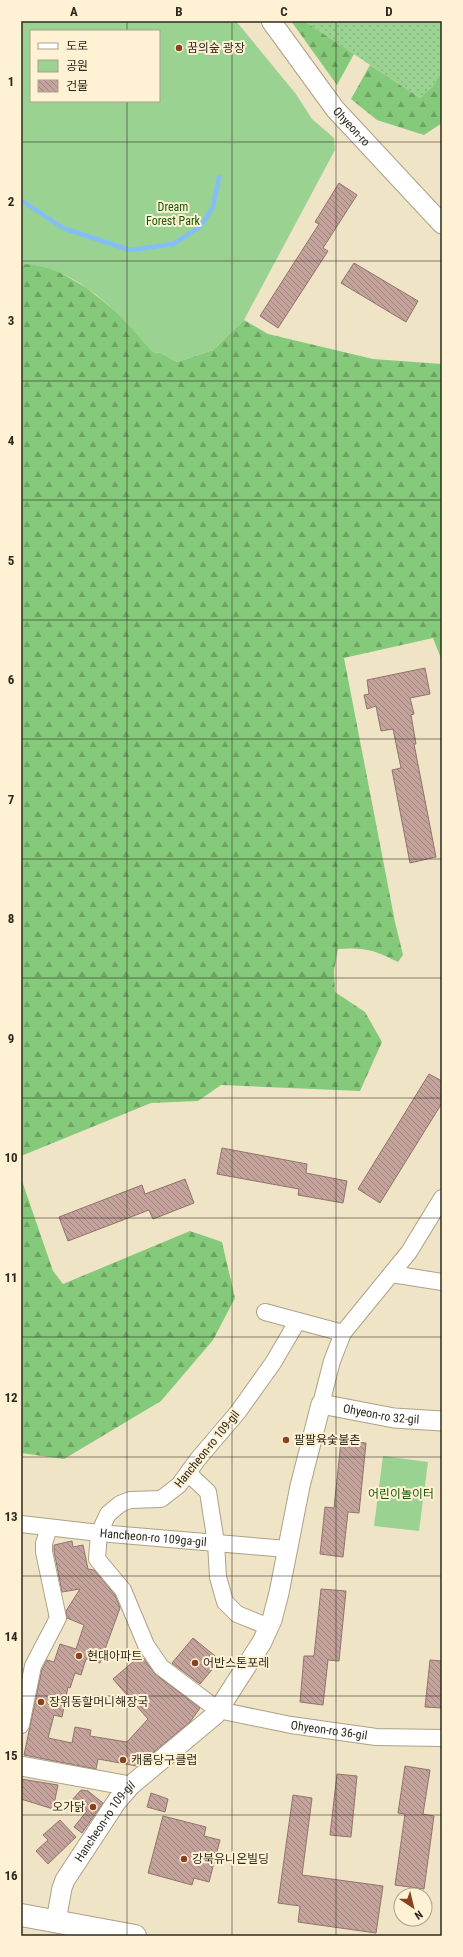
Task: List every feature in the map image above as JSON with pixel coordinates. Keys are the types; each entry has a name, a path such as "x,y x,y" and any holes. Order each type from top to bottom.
{"main road":[{"path":"21,1915 135,1936"}],"street":[{"name":"Ohyeon-ro","path":"271,21 335,109 442,224"},
{"name":"Hancheon-ro 109-gil","path":"56,1921 60,1894 65,1880 117,1801 130,1786 209,1720 218,1710 254,1655 269,1627 279,1593 286,1550 300,1486 332,1361 343,1333 409,1252 442,1198"},
{"path":"392,1274 442,1282"},
{"path":"265,1312 297,1322 343,1333"},
{"name":"Hancheon-ro 109-gil","path":"218,1710 166,1673 155,1659 139,1631 126,1596 97,1559 98,1533 108,1514 120,1504 136,1499 161,1499 179,1485 238,1412 273,1363 297,1322"},
{"name":"Ohyeon-ro 32-gil","path":"321,1404 394,1418 442,1421"},
{"path":"188,1473 208,1492 216,1543 218,1577 225,1602 237,1614 269,1627"},
{"name":"Hancheon-ro 109ga-gil","path":"21,1524 98,1533 286,1550"},
{"path":"21,1725 33,1666 58,1618 44,1552 44,1543 49,1528"},
{"name":"Ohyeon-ro 36-gil","path":"218,1710 291,1725 376,1737 400,1739 442,1738"},
{"path":"21,1766 130,1786"}],"green space":[{"name":"Dream Forest Park","path":"21,21 236,21 296,94 312,119 334,138 335,150 244,320 213,350 177,362 161,353 153,352 116,312 88,288 56,271 26,264 21,265"},
{"path":"291,21 304,21 354,54 337,85"},
{"path":"304,21 442,21 442,71 432,87 420,98"},
{"path":"370,65 420,98 432,87 442,71 442,123 424,135 377,120 351,99"},
{"path":"27,263 54,269 87,288 121,316 153,352 161,353 177,362 213,350 244,320 268,334 373,359 442,364 442,661 433,638 344,658 395,922 403,955 398,962 369,950 355,948 338,949 334,970 335,992 365,1012 382,1042 360,1091 221,1085 198,1101 151,1103 21,1156 21,265"},
{"path":"21,1178 53,1271 63,1284 190,1231 222,1242 235,1298 213,1340 161,1401 64,1459 21,1453"},
{"name":"어린이놀이터","path":"383,1456 428,1462 419,1531 374,1526"}],"building":[{"path":"339,183 357,195 323,248 328,251 278,328 260,316 319,224 315,222"},
{"path":"354,263 418,301 406,322 341,283"},
{"path":"425,668 430,694 410,698 414,714 411,715 416,744 414,744 436,857 410,863 392,770 401,768 393,729 381,731 376,706 367,709 364,695 369,694 367,680"},
{"path":"429,1074 442,1081 442,1103 380,1203 358,1189"},
{"path":"222,1148 307,1164 306,1173 347,1181 343,1203 298,1195 299,1189 217,1174"},
{"path":"185,1179 194,1203 153,1219 149,1210 68,1241 59,1217 142,1185 145,1194"},
{"path":"341,1441 366,1443 359,1513 348,1512 343,1557 320,1554 325,1507 334,1508"},
{"path":"72,1541 73,1547 83,1545 88,1569 94,1570 115,1595 120,1608 100,1663 86,1659 81,1675 75,1673 70,1688 68,1687 62,1717 54,1715 48,1738 72,1743 75,1727 91,1730 90,1736 127,1742 148,1719 113,1679 141,1655 155,1674 200,1708 190,1722 137,1766 98,1759 96,1769 24,1755 42,1669 47,1660 54,1662 60,1644 76,1649 84,1625 67,1618 66,1611 80,1589 62,1592 54,1551 54,1545"},
{"path":"321,1589 346,1591 339,1661 328,1660 323,1705 300,1702 304,1656 314,1656"},
{"name":"어반스톤포레","path":"193,1638 220,1660 200,1684 172,1663"},
{"path":"430,1660 442,1661 442,1708 425,1707"},
{"path":"405,1766 430,1770 423,1814 434,1816 424,1887 395,1885 405,1814 398,1813"},
{"path":"337,1774 357,1776 351,1837 330,1835"},
{"path":"21,1779 58,1785 53,1809 21,1799"},
{"path":"81,1790 88,1791 103,1803 82,1833 74,1827 87,1811 72,1800"},
{"path":"151,1793 168,1799 165,1812 147,1807"},
{"path":"293,1795 312,1798 302,1875 383,1886 376,1933 298,1922 300,1906 278,1903"},
{"name":"강북유니온빌딩","path":"163,1816 206,1827 204,1836 220,1840 209,1882 194,1878 192,1885 148,1873"},
{"path":"60,1820 76,1837 48,1864 36,1851 48,1840 43,1835"}],"waterway":[{"path":"21,202 24,202 63,228 130,250 173,244 200,227 213,207 219,177"}],"place":[{"name":"꿈의숲 광장","path":"179,48"},
{"name":"팔팔육숯불촌","path":"286,1440"},
{"name":"현대아파트","path":"79,1656"},
{"name":"어반스톤포레","path":"195,1663"},
{"name":"장위동할머니해장국","path":"41,1702"},
{"name":"캐롬당구클럽","path":"123,1760"},
{"name":"오가닭","path":"93,1807"},
{"name":"강북유니온빌딩","path":"184,1859"}]}
